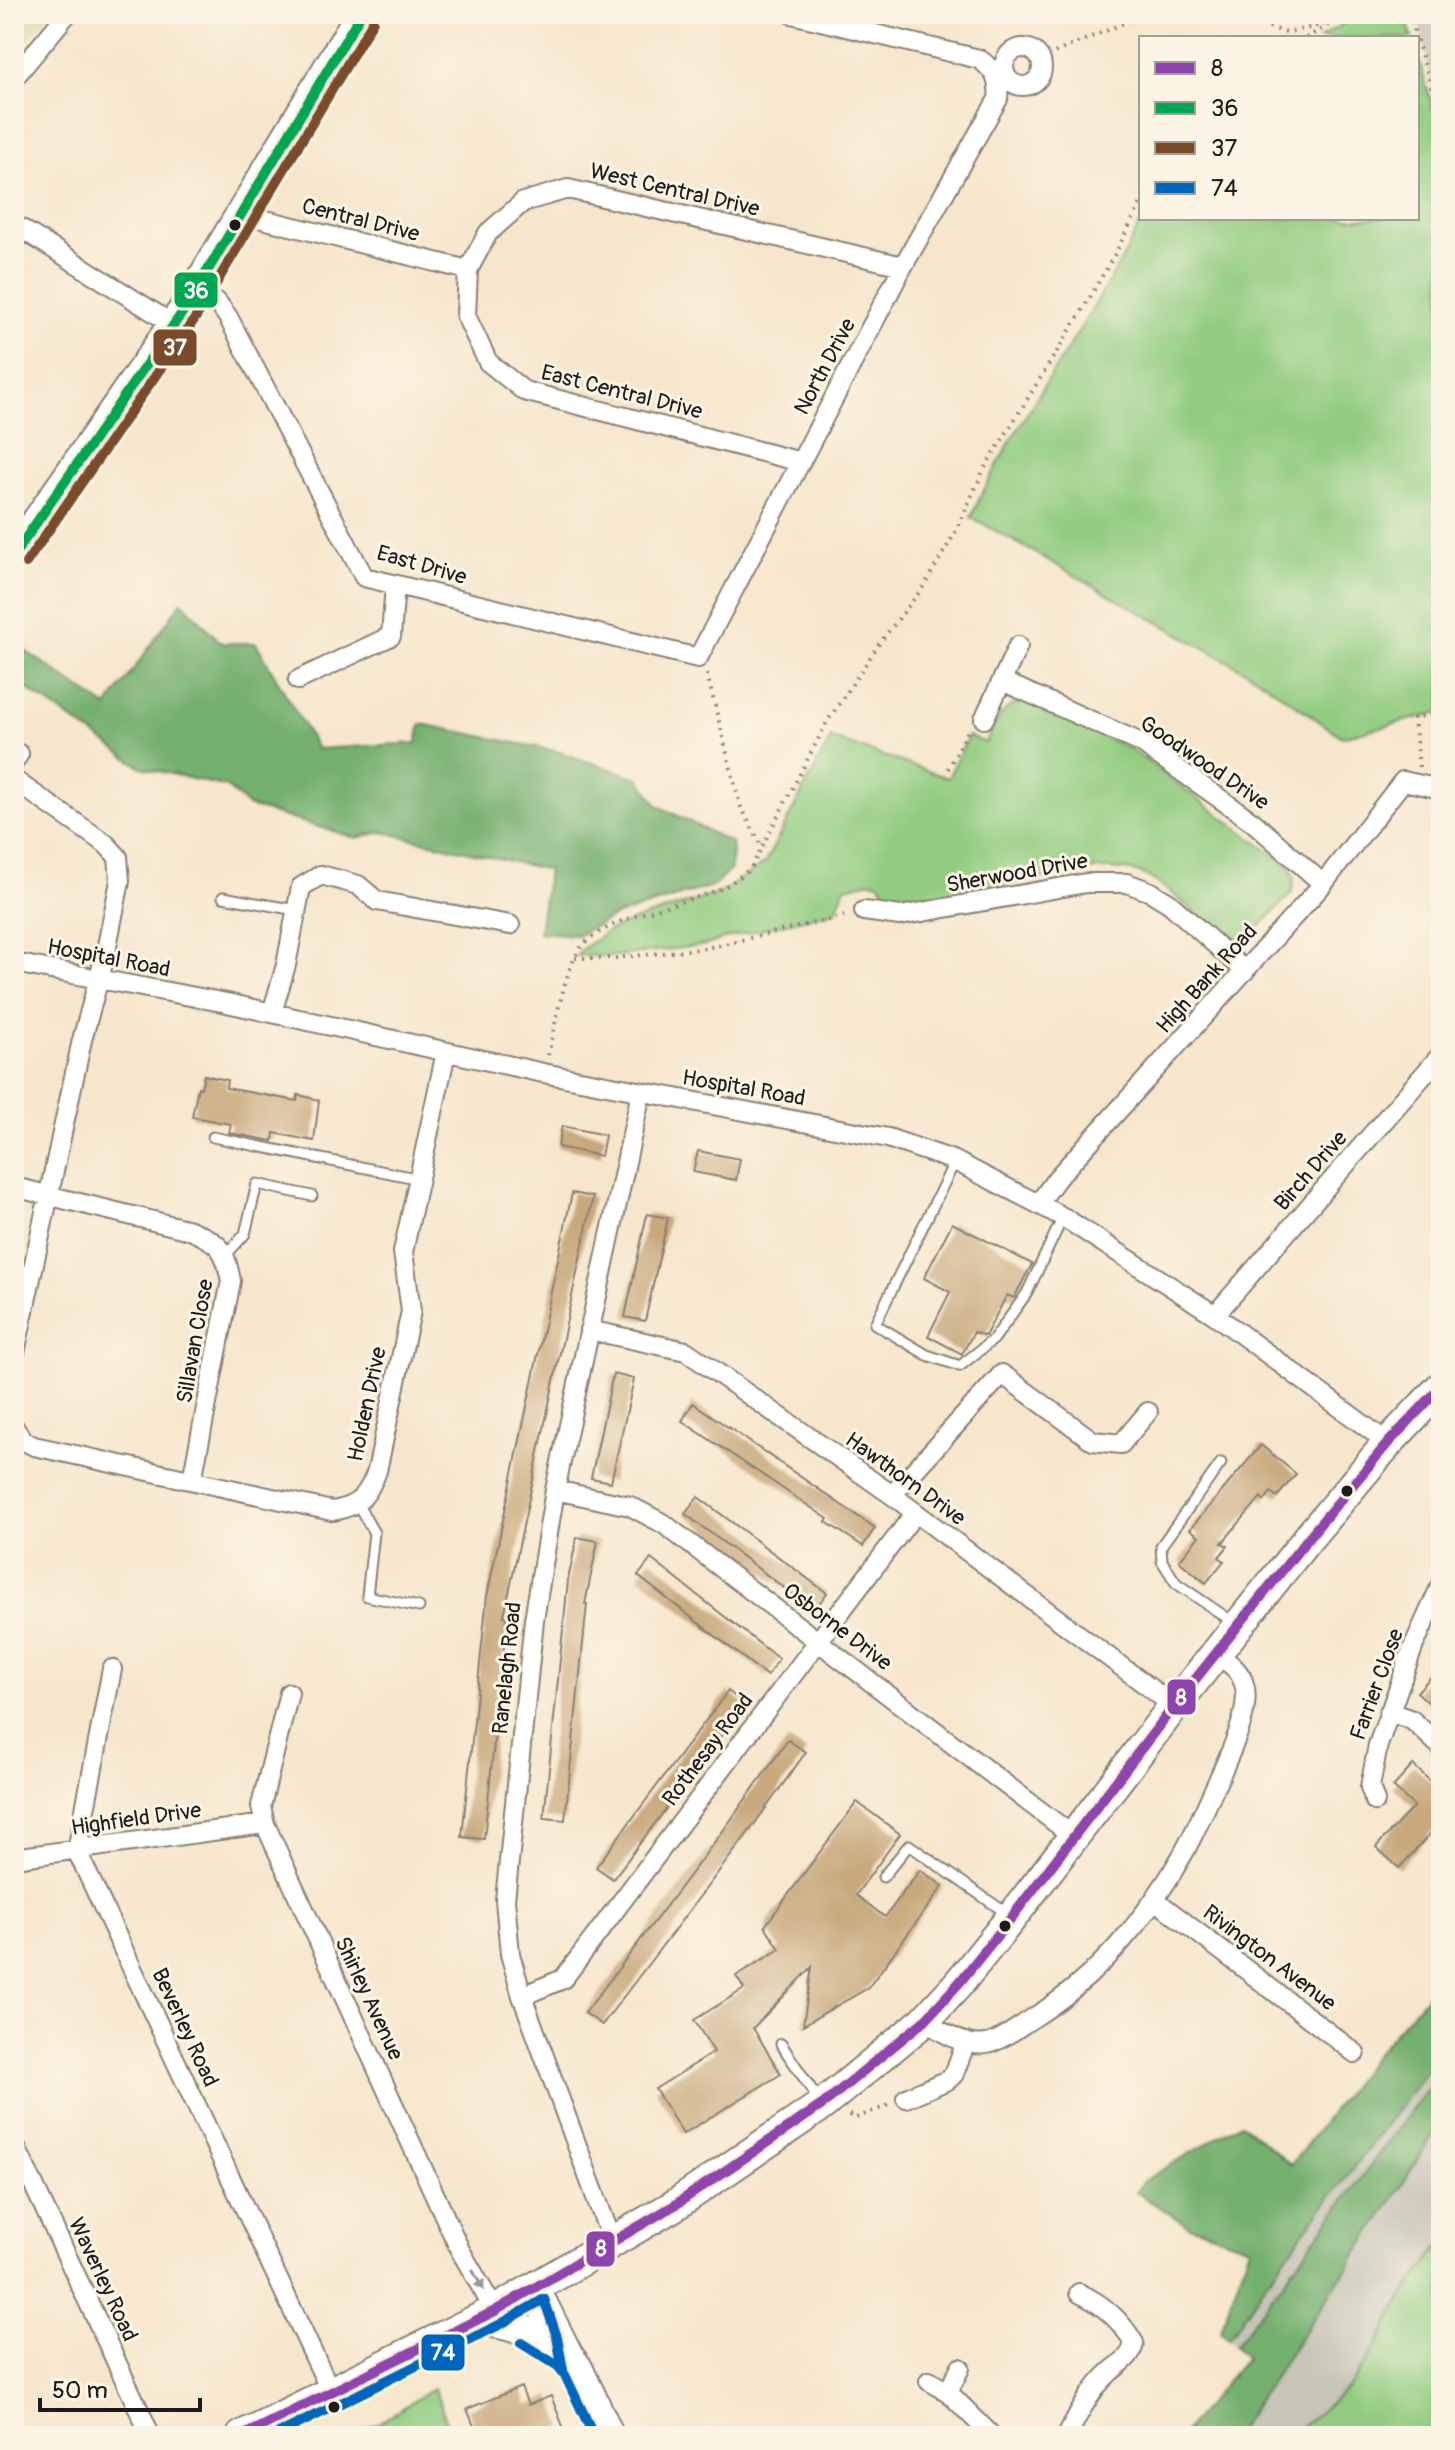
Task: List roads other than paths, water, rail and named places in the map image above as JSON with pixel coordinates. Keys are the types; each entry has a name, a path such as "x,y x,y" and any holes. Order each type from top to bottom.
{"main road":[{"path":"14,555 174,325 361,14"},
{"path":"242,2436 485,2316 675,2205 822,2105 924,2021 1012,1917 1309,1537 1388,1443 1441,1387"},
{"path":"542,2283 572,2362 609,2436"},
{"path":"485,2316 528,2331 572,2362"}],"street":[{"path":"14,78 67,14"},
{"path":"792,14 979,59 1011,83 1023,86 1039,78 1040,59 1031,49 1018,48 1007,55 1000,74"},
{"name":"North Drive","path":"698,658 903,266 998,99 1000,74"},
{"name":"West Central Drive","path":"468,270 488,233 523,202 568,189 903,266"},
{"name":"Central Drive","path":"242,214 468,270"},
{"path":"14,224 174,325"},
{"name":"East Central Drive","path":"468,270 466,316 488,362 524,391 801,462"},
{"name":"East Drive","path":"197,288 217,302 228,317 364,577 698,658"},
{"path":"298,680 391,636 395,585"},
{"path":"984,719 1018,646"},
{"name":"Goodwood Drive","path":"1002,681 1141,743 1253,822 1323,884"},
{"path":"14,780 106,844 118,857 120,881 82,1040 14,1357"},
{"name":"High Bank Road","path":"1039,1203 1057,1178 1412,783 1441,789"},
{"path":"272,1013 286,965 301,887 321,875 358,885 377,901 510,925"},
{"name":"Sherwood Drive","path":"864,911 900,916 1086,883 1127,883 1169,903 1245,971"},
{"name":"Hospital Road","path":"14,963 272,1013 641,1093 888,1138 955,1161 1063,1217 1215,1315 1388,1443"},
{"name":"Holden Drive","path":"357,1503 371,1487 377,1471 411,1311 403,1252 446,1052"},
{"name":"Birch Drive","path":"1215,1315 1441,1055"},
{"name":"Ranelagh Road","path":"612,2241 522,1996 510,1954 505,1900 534,1620 555,1490 641,1093"},
{"name":"Sillavan Close","path":"14,1187 190,1230 212,1240 226,1255 231,1281 229,1295 192,1480"},
{"name":"Hawthorn Drive","path":"589,1330 686,1351 892,1495 1174,1706"},
{"path":"892,1495 1002,1374 1093,1441 1121,1444 1148,1412"},
{"path":"14,1427 22,1440 34,1446 332,1511 357,1503"},
{"name":"Osborne Drive","path":"555,1490 630,1506 664,1524 1073,1836"},
{"name":"Rothesay Road","path":"522,1996 563,1979 915,1513"},
{"name":"Farrier Close","path":"1375,1801 1370,1787 1378,1745 1414,1645 1437,1606 1441,1585"},
{"path":"924,2021 966,2042 991,2043 1055,2005 1110,1955 1155,1900 1185,1852 1234,1745 1244,1707 1245,1687 1240,1674 1216,1653"},
{"path":"77,1851 112,1669"},
{"name":"Shirley Avenue","path":"289,1693 261,1806 265,1824 460,2250 485,2316"},
{"path":"1389,1712 1412,1720 1441,1747"},
{"name":"Highfield Drive","path":"14,1858 265,1824"},
{"name":"Beverley Road","path":"77,1851 331,2392"},
{"name":"Rivington Avenue","path":"1155,1900 1355,2053"},
{"path":"906,2098 948,2080 954,2074 966,2042"},
{"name":"Waverley Road","path":"14,2143 151,2436"},
{"path":"1067,2436 1094,2389 1127,2358 1133,2351 1134,2343 1110,2312 1079,2293"},
{"path":"948,2392 960,2368"},
{"path":"929,2381 948,2392 992,2436"}],"lane":[{"path":"223,897 296,910"},
{"path":"213,1137 420,1179"},
{"path":"955,1161 875,1324 927,1355 960,1366 994,1339 1027,1293 1063,1217"},
{"path":"226,1255 245,1234 257,1184 312,1196"},
{"path":"1221,1463 1161,1546 1162,1561 1176,1583 1238,1626"},
{"path":"357,1503 374,1533 367,1596 419,1607"},
{"path":"883,1877 909,1845 1012,1917"},
{"path":"781,2044 822,2105"}]}
